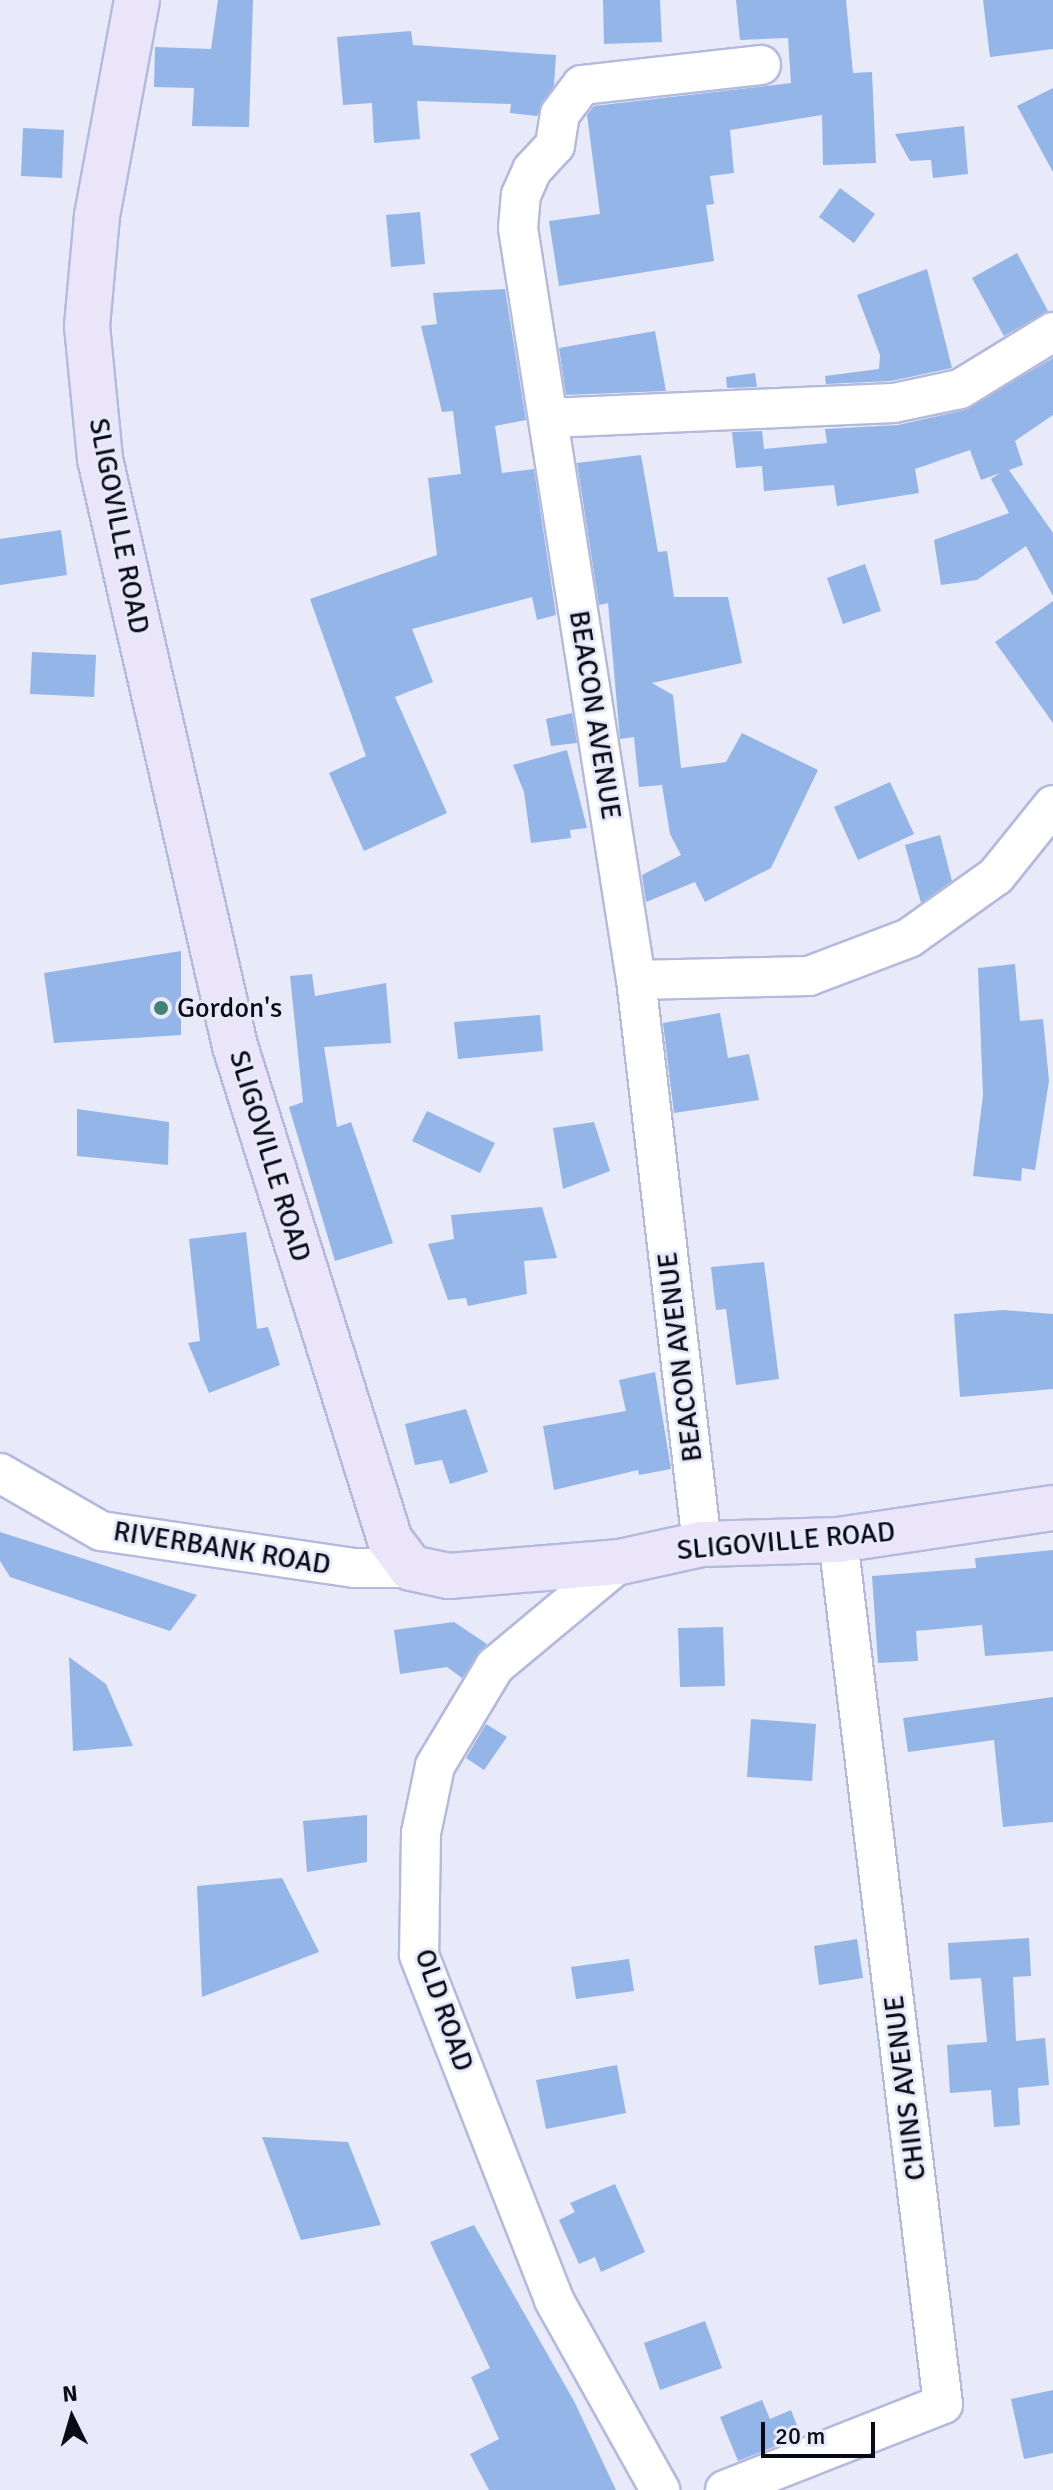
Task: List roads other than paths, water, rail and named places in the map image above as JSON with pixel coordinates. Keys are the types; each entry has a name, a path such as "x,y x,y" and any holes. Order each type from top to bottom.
{"street":[{"name":"SLIGOVILLE ROAD","path":"137,0 100,200 87,326 100,459 235,1046 390,1540 411,1568 449,1576 620,1562 702,1544 838,1540 1053,1508"},
{"name":"BEACON AVENUE","path":"702,1544 636,980 518,228 521,195 532,170 555,145 560,114 582,85 761,65"},
{"path":"549,418 894,403 960,389 1053,332"},
{"path":"636,980 809,976 909,938 996,876 1053,805"},
{"name":"RIVERBANK ROAD","path":"0,1473 101,1531 354,1568 411,1568"},
{"name":"CHINS AVENUE","path":"725,2490 943,2404 838,1540"},
{"name":"OLD ROAD","path":"620,1562 495,1666 435,1766 421,1833 419,1955 554,2300 660,2490"}],"place":[{"name":"Gordon's","path":"161,1008"}]}
